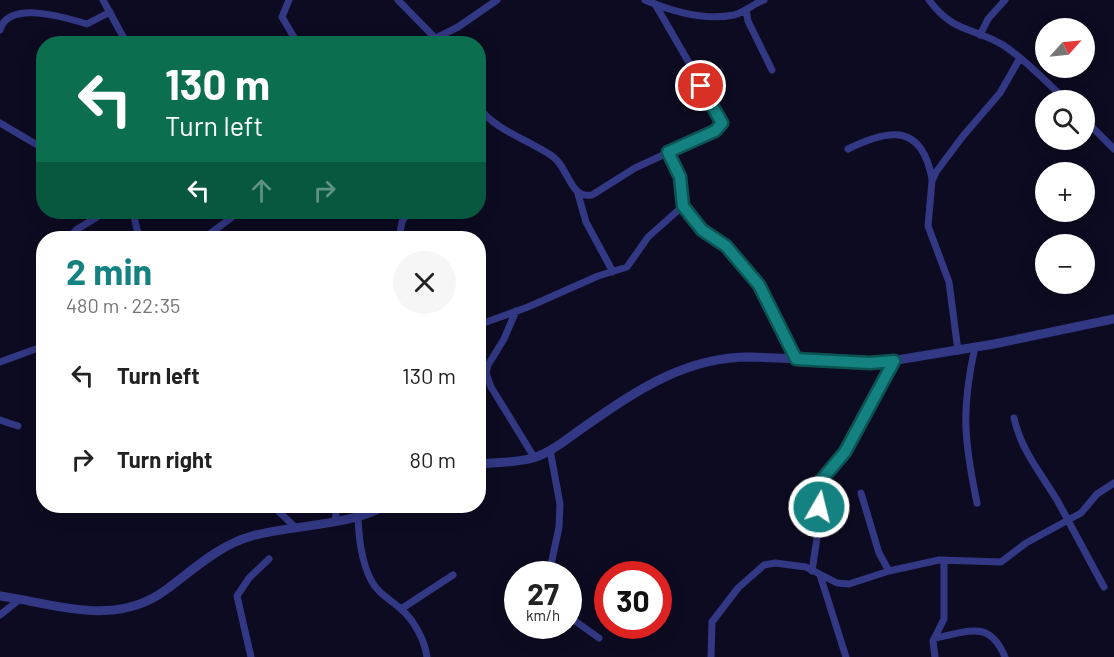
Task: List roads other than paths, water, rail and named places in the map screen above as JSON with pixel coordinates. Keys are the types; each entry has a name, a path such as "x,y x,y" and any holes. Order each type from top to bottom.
{"street":[{"path":"103,0 123,36"},
{"path":"289,0 282,17 293,36"},
{"path":"398,0 433,36"},
{"path":"482,0 489,7"},
{"path":"446,36 497,0"},
{"path":"645,0 707,17 733,15 764,0"},
{"path":"929,0 958,27 1000,44 1020,58 1055,90"},
{"path":"980,35 988,19 1005,0"},
{"path":"578,194 592,195 635,168 715,131 722,125 722,120 655,4"},
{"path":"0,30 2,21 8,15 24,9 68,16 87,24 110,12"},
{"path":"746,10 748,21 772,70"},
{"path":"958,351 949,282 928,226 932,181 936,172 963,136 1000,93 1020,58"},
{"path":"486,116 560,162 578,194 586,222 613,272"},
{"path":"0,123 36,144"},
{"path":"1095,130 1114,149"},
{"path":"848,149 883,134 909,137 918,143 925,154 932,181"},
{"path":"668,152 680,177 683,206 702,230 726,246 759,285 796,359"},
{"path":"486,322 627,267 648,237 683,206"},
{"path":"75,231 94,219"},
{"path":"213,231 230,219"},
{"path":"516,311 504,339 490,359 486,373 491,387 534,458"},
{"path":"486,463 534,458 550,450 640,388 666,374 729,357 870,363 894,361 958,351 1114,319"},
{"path":"975,347 966,389 964,425 977,502"},
{"path":"0,362 36,349"},
{"path":"812,571 818,531 818,484 845,452 894,361"},
{"path":"1014,418 1020,440 1029,458 1068,520 1104,587"},
{"path":"0,420 18,426"},
{"path":"550,450 560,504 559,527 552,561"},
{"path":"711,657 712,622 754,572 764,565 775,563 806,567 837,583 849,584 889,571 944,560 1000,562 1026,543 1085,510 1097,494 1114,483"},
{"path":"861,493 876,544 889,571"},
{"path":"280,513 296,528"},
{"path":"335,521 336,513"},
{"path":"0,596 82,611 109,612 131,608 153,599 223,549 251,536 358,517 368,513"},
{"path":"358,517 360,549 372,581 385,598 401,609 412,621 428,657"},
{"path":"251,657 237,596 249,578 269,559"},
{"path":"935,657 934,638 944,619 944,560"},
{"path":"401,609 434,585 453,575"},
{"path":"820,575 846,657"},
{"path":"0,615 20,599"},
{"path":"934,638 981,631 989,633 998,640 1005,657"}]}
